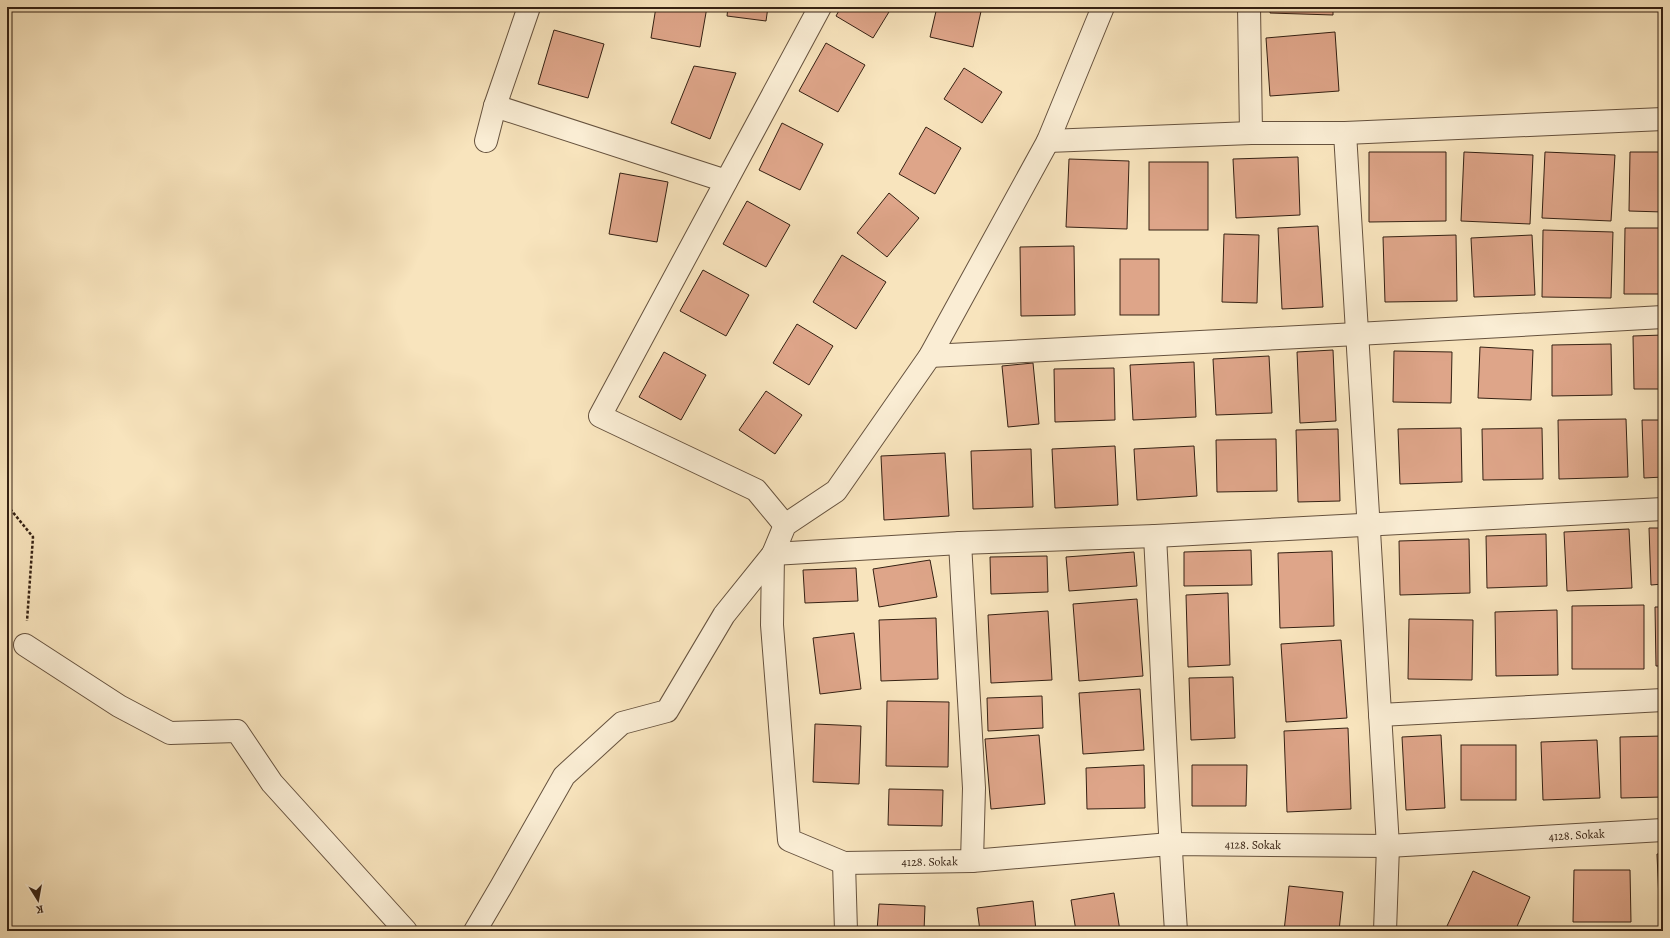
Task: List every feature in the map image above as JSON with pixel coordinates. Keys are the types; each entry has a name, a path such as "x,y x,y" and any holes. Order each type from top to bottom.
{"street":[{"path":"486,141 495,106 529,7"},
{"path":"785,525 756,490 600,416 820,7"},
{"path":"474,931 564,776 622,723 666,711 724,615 773,554 785,525 836,491 930,356 1048,141 1103,7"},
{"path":"1249,7 1251,133"},
{"path":"495,106 726,181"},
{"path":"1048,141 1251,133 1345,133 1663,119"},
{"path":"1345,133 1388,846 1385,931"},
{"path":"930,356 1663,317"},
{"path":"773,554 960,543 1155,536 1663,509"},
{"path":"1155,536 1170,844 1176,931"},
{"path":"960,543 974,788 972,861"},
{"path":"773,554 772,625 789,840 844,863 846,931"},
{"path":"26,645 119,706 170,733 237,731 272,783 406,931"},
{"path":"1380,715 1663,700"},
{"name":"4128. Sokak","path":"844,863 972,861 1170,844 1388,846 1663,830"}],"path":[{"path":"7,505 33,537 26,645"}],"building":[{"path":"656,7 707,7 700,47 651,38"},
{"path":"728,7 768,7 766,21 727,16"},
{"path":"841,7 892,7 873,38 836,16"},
{"path":"937,7 982,7 973,47 930,37"},
{"path":"1271,7 1333,7 1333,15 1270,13"},
{"path":"554,30 604,44 588,98 538,84"},
{"path":"1335,32 1339,91 1270,96 1266,38"},
{"path":"826,43 865,65 838,112 799,91"},
{"path":"694,66 736,73 710,139 671,123"},
{"path":"964,68 1002,92 982,123 944,99"},
{"path":"782,123 823,144 800,190 759,170"},
{"path":"926,127 961,148 935,194 899,174"},
{"path":"1369,152 1446,152 1446,221 1369,222"},
{"path":"1464,152 1533,155 1530,224 1461,221"},
{"path":"1545,152 1615,155 1611,221 1542,218"},
{"path":"1630,152 1663,152 1663,212 1629,211"},
{"path":"1298,157 1300,215 1236,218 1233,159"},
{"path":"1069,159 1129,161 1127,229 1066,227"},
{"path":"1149,162 1208,162 1208,230 1149,230"},
{"path":"620,173 668,182 657,242 609,234"},
{"path":"889,193 919,218 887,257 857,233"},
{"path":"747,201 790,225 766,267 723,244"},
{"path":"1318,226 1323,307 1282,309 1278,228"},
{"path":"1625,228 1663,228 1663,294 1624,294"},
{"path":"1543,230 1613,232 1611,298 1542,297"},
{"path":"1224,234 1259,235 1257,303 1222,302"},
{"path":"1456,235 1457,301 1385,302 1383,237"},
{"path":"1532,235 1535,295 1474,297 1471,238"},
{"path":"1074,246 1075,315 1021,316 1020,247"},
{"path":"842,255 886,282 856,329 813,302"},
{"path":"1120,259 1159,259 1159,315 1120,315"},
{"path":"703,270 749,295 726,336 680,311"},
{"path":"797,324 833,346 809,385 773,363"},
{"path":"1663,335 1663,389 1634,389 1633,336"},
{"path":"1611,344 1612,395 1552,396 1552,345"},
{"path":"1480,347 1533,350 1531,400 1478,398"},
{"path":"1333,350 1336,421 1300,423 1297,352"},
{"path":"1394,351 1452,352 1451,403 1393,402"},
{"path":"664,352 706,375 681,420 639,397"},
{"path":"1269,356 1272,413 1216,415 1213,359"},
{"path":"1194,362 1196,417 1133,420 1130,365"},
{"path":"1033,363 1039,424 1008,427 1002,366"},
{"path":"1114,368 1115,420 1055,422 1054,369"},
{"path":"766,391 802,415 775,454 739,430"},
{"path":"1626,419 1628,477 1559,479 1558,420"},
{"path":"1642,420 1663,420 1663,477 1644,478"},
{"path":"1461,428 1462,482 1400,484 1398,429"},
{"path":"1542,428 1543,479 1483,480 1482,429"},
{"path":"1338,429 1340,501 1298,502 1296,430"},
{"path":"1276,439 1277,491 1217,492 1216,440"},
{"path":"1115,446 1118,505 1055,508 1052,449"},
{"path":"1194,446 1197,496 1137,500 1134,449"},
{"path":"1031,449 1033,507 973,509 971,451"},
{"path":"945,453 949,516 884,520 881,456"},
{"path":"1649,528 1663,528 1663,584 1651,585"},
{"path":"1629,529 1632,588 1567,591 1564,532"},
{"path":"1546,534 1547,586 1487,588 1486,536"},
{"path":"1469,539 1470,593 1400,595 1399,541"},
{"path":"1251,550 1252,585 1184,586 1184,552"},
{"path":"1332,551 1334,626 1280,628 1278,553"},
{"path":"1134,552 1137,586 1069,591 1066,557"},
{"path":"1047,556 1048,592 991,594 990,557"},
{"path":"930,560 937,597 879,607 873,569"},
{"path":"856,568 858,601 805,603 803,570"},
{"path":"1228,593 1230,665 1188,667 1186,595"},
{"path":"1137,599 1143,676 1079,681 1073,604"},
{"path":"1644,605 1644,669 1572,669 1572,606"},
{"path":"1655,607 1663,607 1663,666 1656,666"},
{"path":"1557,610 1558,675 1496,676 1495,612"},
{"path":"1048,611 1052,680 991,683 988,615"},
{"path":"936,618 938,679 881,681 879,620"},
{"path":"1409,619 1473,620 1472,680 1408,679"},
{"path":"854,633 861,689 820,694 813,638"},
{"path":"1341,640 1347,718 1286,722 1281,644"},
{"path":"1233,677 1235,738 1191,740 1189,678"},
{"path":"1140,689 1144,750 1083,754 1079,693"},
{"path":"1042,696 1043,728 988,731 987,698"},
{"path":"887,701 949,702 948,767 886,766"},
{"path":"815,724 861,726 859,784 813,782"},
{"path":"1348,728 1351,809 1287,812 1284,731"},
{"path":"1039,735 1045,804 991,809 985,739"},
{"path":"1441,735 1445,808 1406,810 1402,737"},
{"path":"1663,736 1663,797 1621,798 1620,737"},
{"path":"1597,740 1600,798 1543,800 1541,742"},
{"path":"1461,745 1516,745 1516,800 1461,800"},
{"path":"1144,765 1145,808 1087,809 1086,768"},
{"path":"1192,765 1247,765 1246,806 1192,806"},
{"path":"889,789 943,790 942,826 888,825"},
{"path":"1657,854 1663,854 1663,924 1660,924"},
{"path":"1574,870 1630,870 1631,922 1573,922"},
{"path":"1473,871 1530,897 1515,931 1458,931 1447,926"},
{"path":"1289,886 1343,892 1339,931 1284,931"},
{"path":"1114,893 1120,931 1076,931 1071,900"},
{"path":"1033,901 1036,931 980,931 977,908"},
{"path":"879,904 925,906 924,931 877,931"}]}
